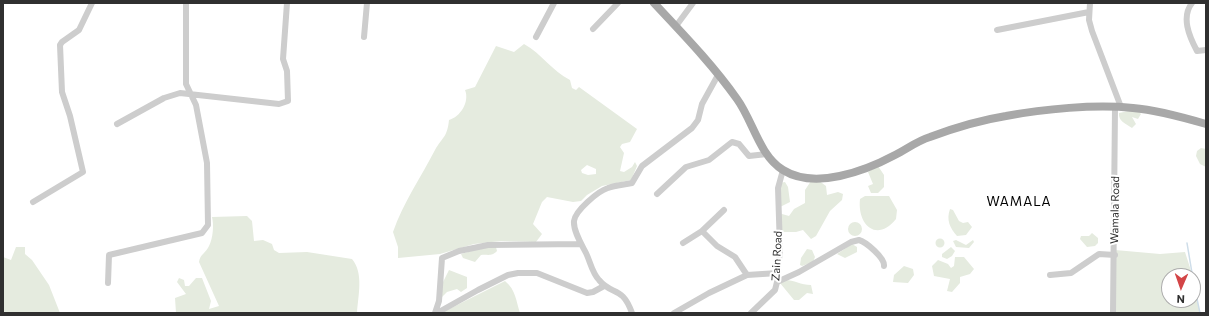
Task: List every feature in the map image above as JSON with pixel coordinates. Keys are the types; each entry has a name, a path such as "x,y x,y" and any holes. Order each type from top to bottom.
{"main road":[{"path":"654,3 718,75 744,109 767,154 783,170 792,175 811,178 843,175 886,160 929,137 1003,116 1052,110 1118,107 1159,112 1205,123"}],"street":[{"path":"33,202 83,172 62,92 60,46 68,37 79,30 92,3"},
{"path":"108,283 109,254 202,232 208,225 207,163 196,105 189,93 185,77 186,3"},
{"path":"117,124 168,97 180,93 279,104 288,101 287,72 283,59 287,3"},
{"path":"364,37 367,3"},
{"path":"536,38 554,3"},
{"path":"593,29 618,3"},
{"path":"676,26 693,3"},
{"path":"1090,3 1089,12 1092,30 1118,107"},
{"path":"1192,3 1188,11 1188,29 1196,50 1206,50"},
{"path":"997,30 1089,12"},
{"path":"632,313 627,300 620,293 604,286 598,280 574,222 577,215 597,193 607,188 632,183 642,166 692,128 698,120 702,104 718,75"},
{"name":"Wamala Road","path":"1113,313 1118,107"},
{"path":"657,194 686,167 709,160 732,142 739,144 749,156 767,154"},
{"name":"Zain Road","path":"751,313 775,290 777,282 780,248 778,188 783,170"},
{"path":"683,243 702,231 724,210"},
{"path":"702,231 717,246 735,257 748,275"},
{"path":"777,282 799,272 851,242 859,240 866,243 882,258 884,266"},
{"path":"436,313 439,301 442,258 465,249 488,244 582,244"},
{"path":"1050,276 1071,273 1099,254 1115,255"},
{"path":"436,313 508,275 518,273 537,273 587,293 593,292 604,286"},
{"path":"674,313 703,296 748,275 778,274"}],"shaded area":[{"path":"524,44 570,80 572,88 576,90 579,87 637,129 630,142 622,144 620,147 624,153 620,171 624,172 632,167 635,162 637,166 631,180 602,186 587,195 581,201 573,202 547,197 542,202 533,224 542,234 536,242 501,241 474,244 440,254 398,258 398,247 393,232 397,221 412,190 446,134 449,120 457,116 463,108 466,99 465,90 475,87 496,46 514,52","holes":["587,165 596,169 596,174 588,175 582,173 581,170"]},
{"path":"1129,111 1139,112 1141,114 1138,119 1132,117 1136,124 1132,128 1123,122 1119,116 1119,113"},
{"path":"1201,148 1206,149 1206,167 1200,164 1196,156 1197,151"},
{"path":"878,166 884,175 884,187 878,193 871,193 868,186 873,184 868,172"},
{"path":"818,180 826,186 827,195 838,192 843,194 842,200 830,211 816,236 811,239 803,230 796,232 781,232 780,216 782,214 789,216 794,209 805,203 805,190 811,181"},
{"path":"785,182 788,187 790,202 780,207 780,183"},
{"path":"865,196 889,196 897,210 896,219 882,230 870,228 865,223 860,208 860,199"},
{"path":"950,209 953,210 959,221 963,223 968,222 972,227 966,235 957,236 952,230 948,217"},
{"path":"247,216 252,221 254,241 263,240 272,244 274,250 279,253 307,252 352,259 356,265 359,278 357,313 176,313 175,298 186,294 177,282 179,278 184,280 185,286 189,286 196,278 202,278 211,301 209,309 219,306 199,262 210,243 213,228 212,217"},
{"path":"852,222 858,222 862,226 862,232 858,236 852,236 848,232 848,226"},
{"path":"1092,233 1098,238 1098,243 1095,246 1087,247 1080,239 1081,236 1089,236"},
{"path":"938,239 942,239 944,243 942,247 938,247 936,245 936,241"},
{"path":"956,240 966,245 973,240 974,242 969,248 956,247 953,241"},
{"path":"852,244 857,247 857,252 845,258 837,254"},
{"path":"16,247 25,247 25,254 32,260 49,285 60,313 3,313 3,257 11,260"},
{"path":"496,247 497,251 495,253 491,255 481,255 475,262 463,258 461,254 482,248"},
{"path":"951,247 955,251 952,256 947,259 942,257 942,254"},
{"path":"807,249 812,250 815,257 813,262 802,266 800,265 801,258"},
{"path":"1115,250 1160,254 1185,252 1190,268 1161,268 1161,308 1199,308 1200,313 1114,313"},
{"path":"955,257 964,257 974,269 970,274 960,277 960,283 952,292 947,291 950,279 934,276 932,266 938,260 948,264 951,268 954,266"},
{"path":"904,266 913,269 914,275 908,283 893,282 894,275"},
{"path":"449,270 467,277 467,288 461,292 457,289 447,292 441,298 443,282"},
{"path":"785,280 811,285 813,294 807,293 799,300 794,300 780,283"},
{"path":"505,281 514,292 520,313 441,313"}],"waterway":[{"path":"1187,243 1191,268"},
{"path":"1206,282 1206,292"},
{"path":"1199,308 1200,313"}],"district":[{"name":"WAMALA","path":"1019,202"}]}
